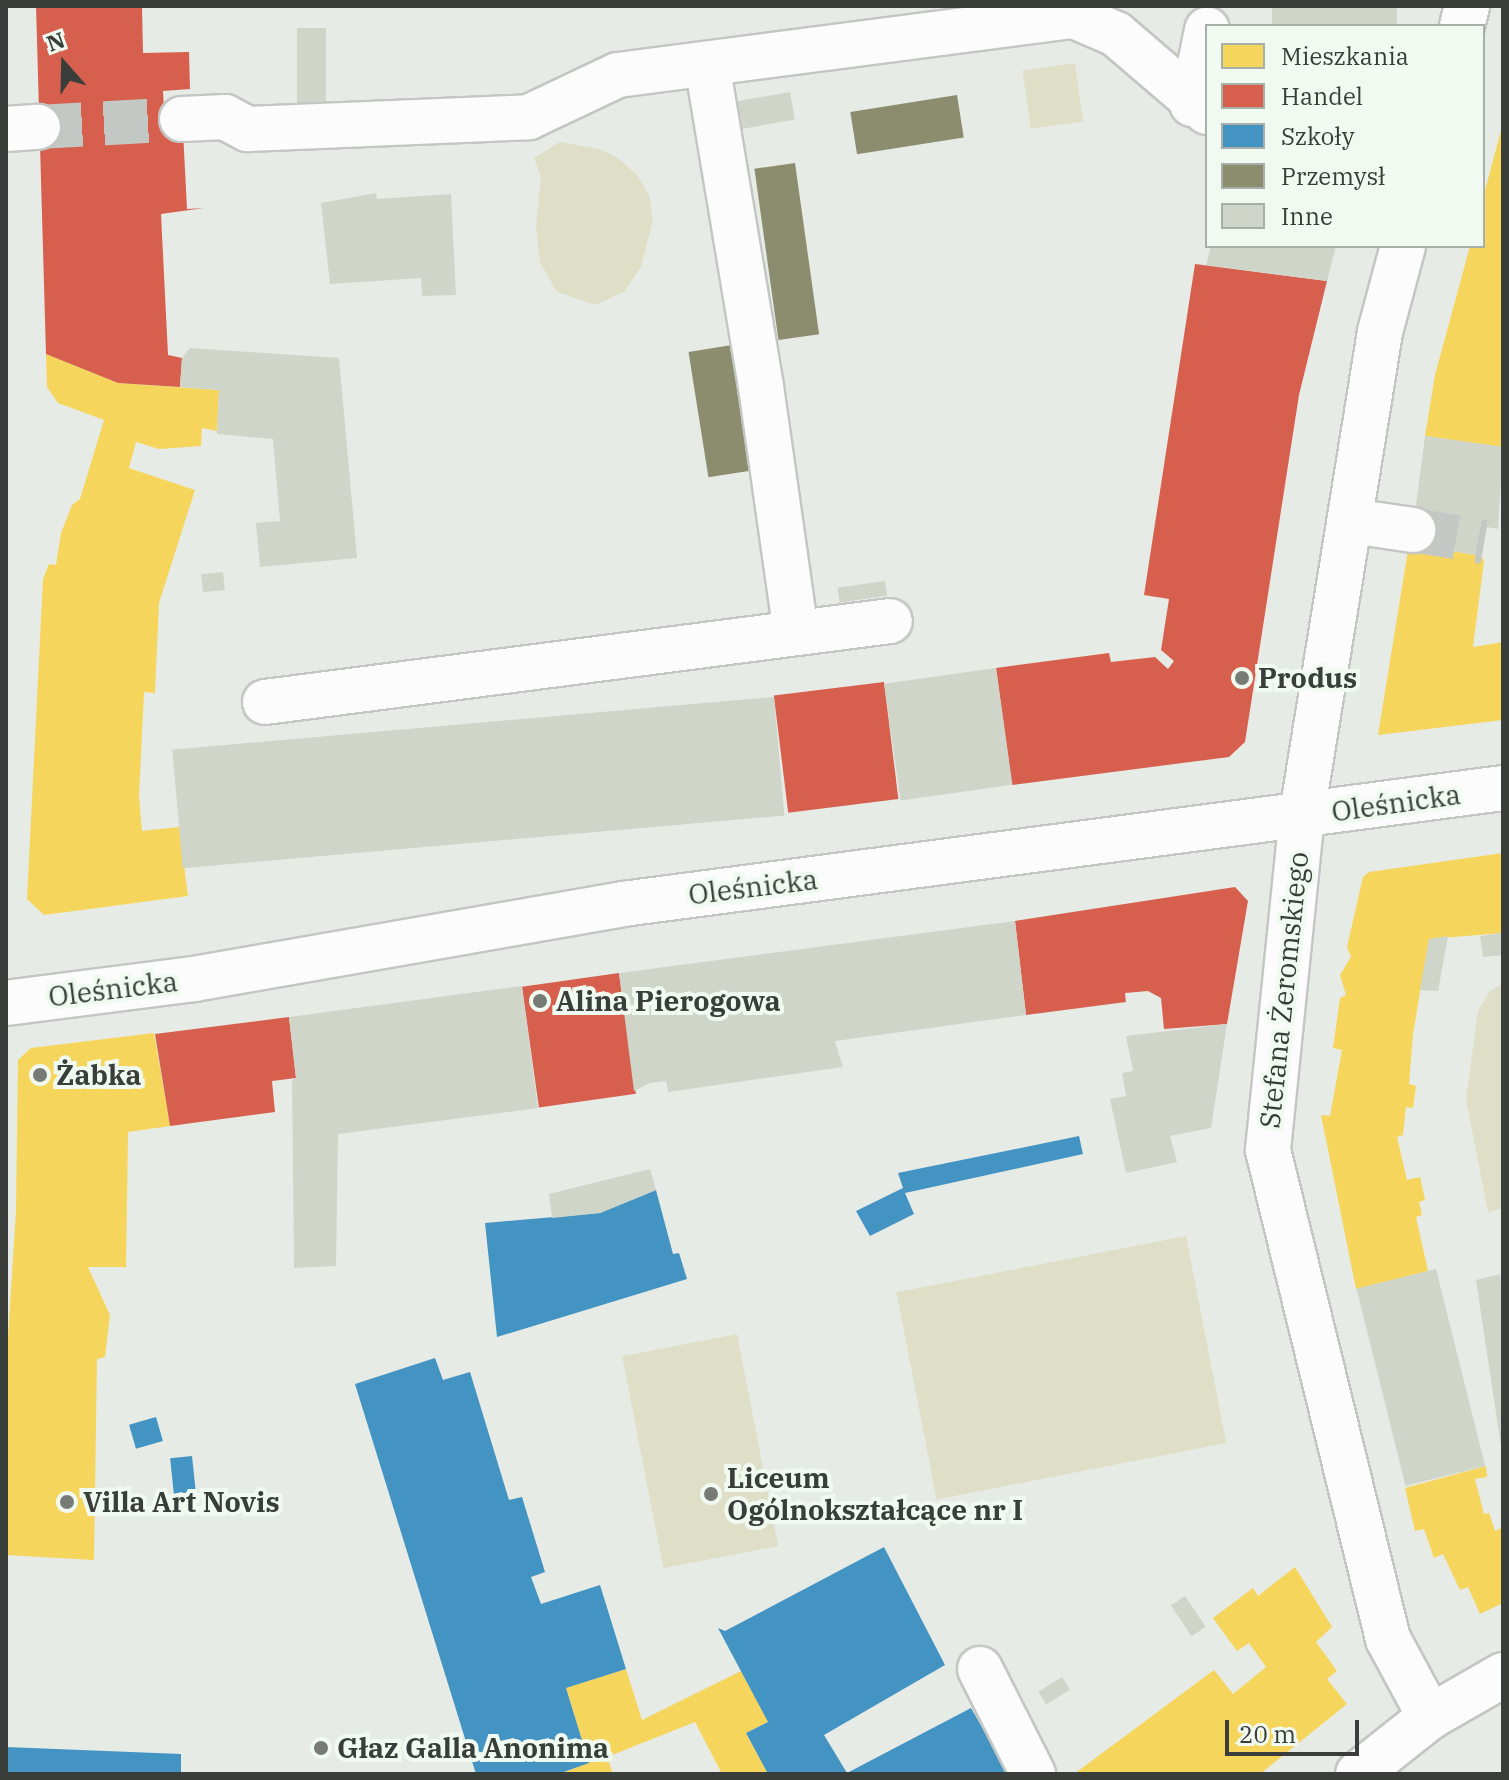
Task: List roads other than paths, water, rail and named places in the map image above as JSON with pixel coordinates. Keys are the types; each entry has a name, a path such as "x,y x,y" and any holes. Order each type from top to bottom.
{"street":[{"path":"182,119 225,117 248,129 529,117 618,75 1074,16 1116,34 1199,108"},
{"path":"1199,108 1205,55"},
{"path":"707,64 796,633"},
{"name":"Stefana Żeromskiego","path":"1402,248 1380,332 1302,815 1268,1150 1388,1639 1430,1717"},
{"path":"1351,521 1413,530"},
{"path":"265,702 890,621"},
{"name":"Oleśnicka","path":"6,1003 194,979 623,904 1503,788"},
{"path":"980,1669 1033,1774"},
{"path":"1358,1774 1430,1717 1503,1675"}],"tunnel":[{"path":"38,127 182,119"},
{"path":"1413,530 1484,542"}],"place":[{"name":"Produs","path":"1242,678"},
{"name":"Alina Pierogowa","path":"540,1001"},
{"name":"Żabka","path":"40,1075"},
{"name":"Liceum Ogólnokształcące nr I","path":"711,1494"},
{"name":"Villa Art Novis","path":"67,1502"},
{"name":"Głaz Galla Anonima","path":"321,1748"}]}
